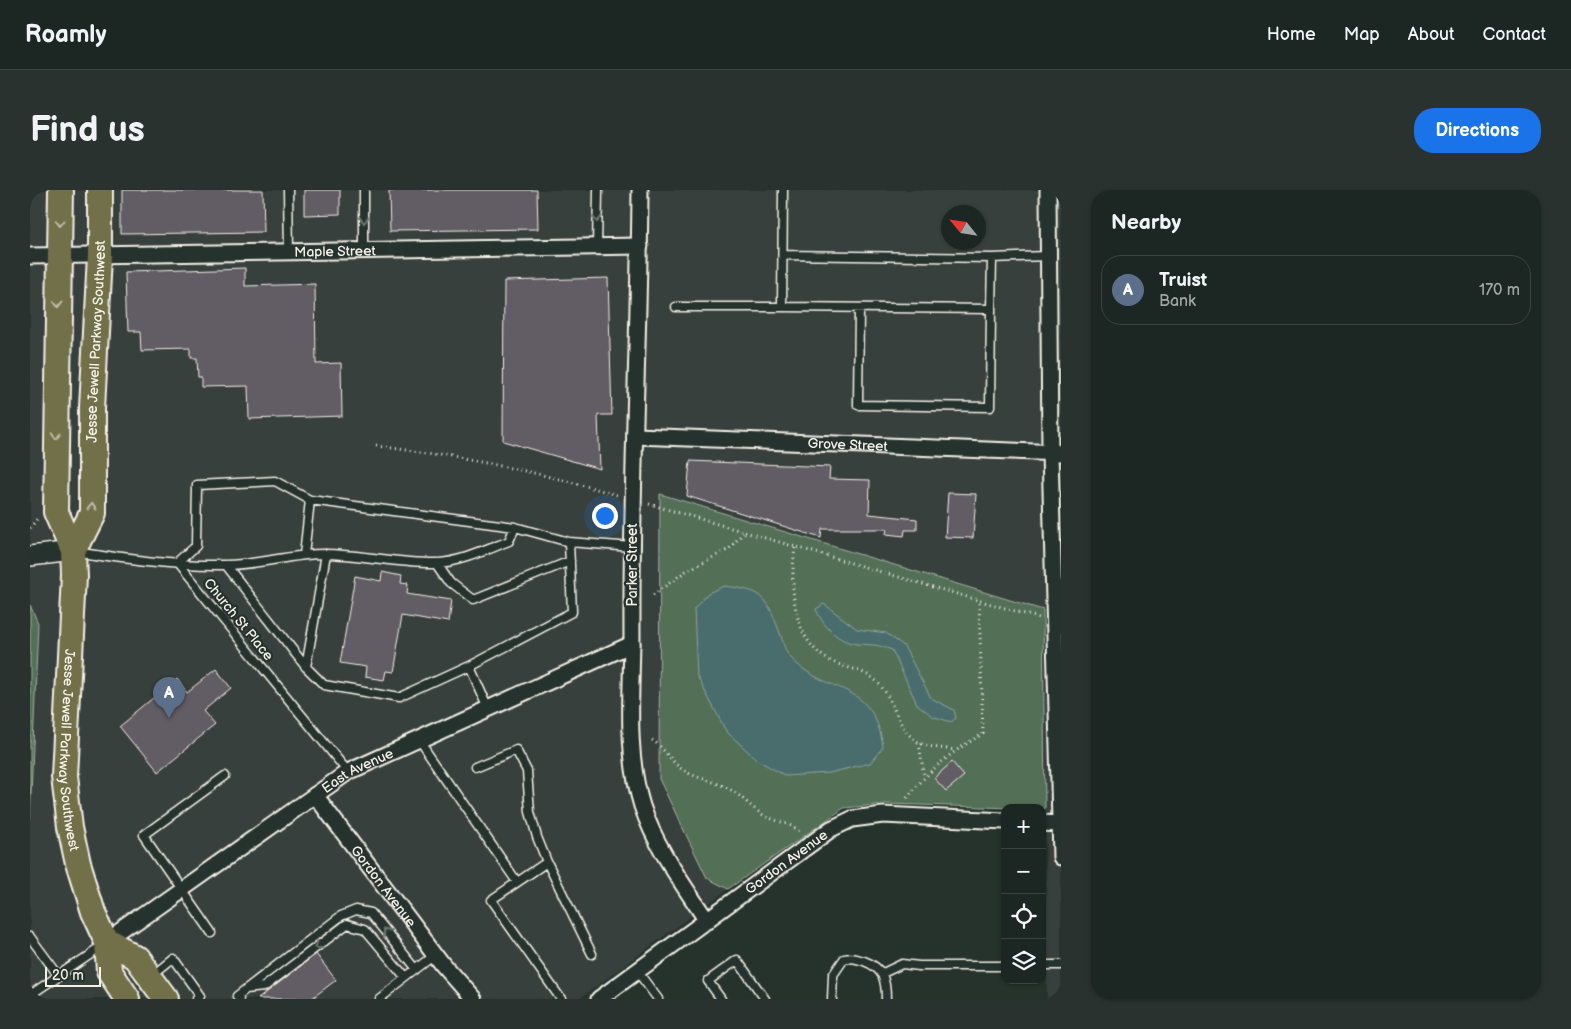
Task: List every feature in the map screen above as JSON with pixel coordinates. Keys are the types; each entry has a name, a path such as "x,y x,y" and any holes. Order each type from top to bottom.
{"main road":[{"name":"Jesse Jewell Parkway Southwest","path":"61,190 56,512 73,551"},
{"name":"Jesse Jewell Parkway Southwest","path":"100,190 100,256 92,408 92,513 73,551 64,777 70,827 78,864 93,912 107,942 109,972 127,999"},
{"path":"107,942 135,957 166,999"}],"street":[{"name":"Parker Street","path":"640,190 636,436 632,547 632,750 642,805 664,856 707,921"},
{"path":"1048,190 1055,240 1048,256 1056,453 1061,857"},
{"name":"Maple Street","path":"30,256 640,246"},
{"name":"Grove Street","path":"636,436 1056,453"},
{"path":"30,556 73,551"},
{"name":"East Avenue","path":"107,942 182,891 348,772 632,644"},
{"name":"Gordon Avenue","path":"315,795 436,955 472,999"},
{"name":"Gordon Avenue","path":"599,999 831,829 852,818 908,815 1001,821"},
{"path":"1046,823 1060,824"}],"lane":[{"path":"288,190 289,252"},
{"path":"364,190 364,251"},
{"path":"597,248 598,190"},
{"path":"782,307 783,190"},
{"path":"783,255 992,258 1048,256"},
{"path":"859,308 858,405 990,406 992,258"},
{"path":"676,307 991,309"},
{"path":"177,563 196,546 197,485 275,482 310,500 515,527 569,542 632,547"},
{"path":"304,555 310,500"},
{"path":"73,551 137,561 226,565 270,562 304,555 326,554 437,563 464,558 509,541 515,527"},
{"path":"226,565 306,667 324,685 398,698 468,666 572,612 569,542"},
{"path":"306,667 326,554"},
{"path":"437,563 451,583 473,600 570,561"},
{"name":"Church St Place","path":"177,563 348,772"},
{"path":"468,666 488,709"},
{"path":"419,740 517,882"},
{"path":"475,767 516,750 527,771 530,812 537,837 547,862 592,954"},
{"path":"212,933 144,835 225,776"},
{"path":"547,862 491,900 561,999"},
{"path":"238,997 246,988 341,916 356,910 371,913 417,970"},
{"path":"246,988 264,987 347,924 365,930 406,978"},
{"path":"30,937 59,976"},
{"path":"30,995 107,942"},
{"path":"379,999 436,955"},
{"path":"832,999 833,975 844,959 852,957 873,964 883,973 886,983 886,999"},
{"path":"149,977 173,958 200,996 196,999"},
{"path":"721,999 708,982 737,960 765,999"},
{"path":"883,973 902,964 919,966 1001,966"},
{"path":"1046,965 1061,965"},
{"path":"637,971 658,999"}],"path":[{"path":"376,446 451,455 505,465 560,477 620,496"},
{"path":"648,504 1046,620"},
{"path":"652,596 686,571 729,550 744,532"},
{"path":"795,548 792,572 794,600 801,629 813,647 827,659 860,671 876,681 904,730 919,743 955,750"},
{"path":"907,798 924,776 955,750 983,734 979,601"},
{"path":"652,740 662,747 677,765 688,773 722,785 758,812 783,821 799,831"},
{"path":"919,743 924,776"}],"shaded area":[{"path":"30,190 1061,190 1061,999 1047,999 1046,804 1001,804 1001,808 886,804 844,808 728,889 579,999 30,999"}],"green space":[{"path":"660,494 1043,610 1045,804 1001,804 1001,808 886,804 844,808 728,889 707,878 659,779"},
{"path":"30,605 38,623 30,819"}],"water":[{"path":"724,586 749,590 763,598 772,612 785,649 790,657 818,678 859,698 869,709 878,725 883,747 870,763 829,773 786,776 757,760 726,731 697,676 694,609 708,593"},
{"path":"824,604 857,629 886,633 904,646 931,698 954,710 956,718 951,722 932,716 917,704 892,650 878,646 850,643 832,632 822,621 816,609"}],"building":[{"path":"122,190 263,190 264,232 122,234"},
{"path":"304,190 340,190 340,214 304,215"},
{"path":"389,190 537,190 538,229 390,231"},
{"path":"245,268 245,286 315,284 316,364 341,363 342,416 249,419 248,386 201,387 201,377 198,377 197,358 191,358 191,349 142,350 141,332 128,332 126,272"},
{"path":"608,278 612,415 598,415 600,469 503,441 504,281"},
{"path":"690,461 830,467 829,479 870,480 869,514 917,519 917,530 905,530 904,536 886,534 887,529 822,529 821,538 687,496"},
{"path":"948,493 976,494 973,538 945,537"},
{"path":"382,572 401,576 400,584 408,585 407,594 451,601 448,623 403,615 393,672 386,671 384,680 365,677 366,667 340,663 355,576 381,581"},
{"path":"216,669 231,688 203,711 215,725 157,772 120,726 177,679 187,692"},
{"path":"952,762 964,776 946,791 934,778"},
{"path":"316,954 336,980 311,999 258,999"}],"place":[{"name":"Truist","path":"169,718"}]}
